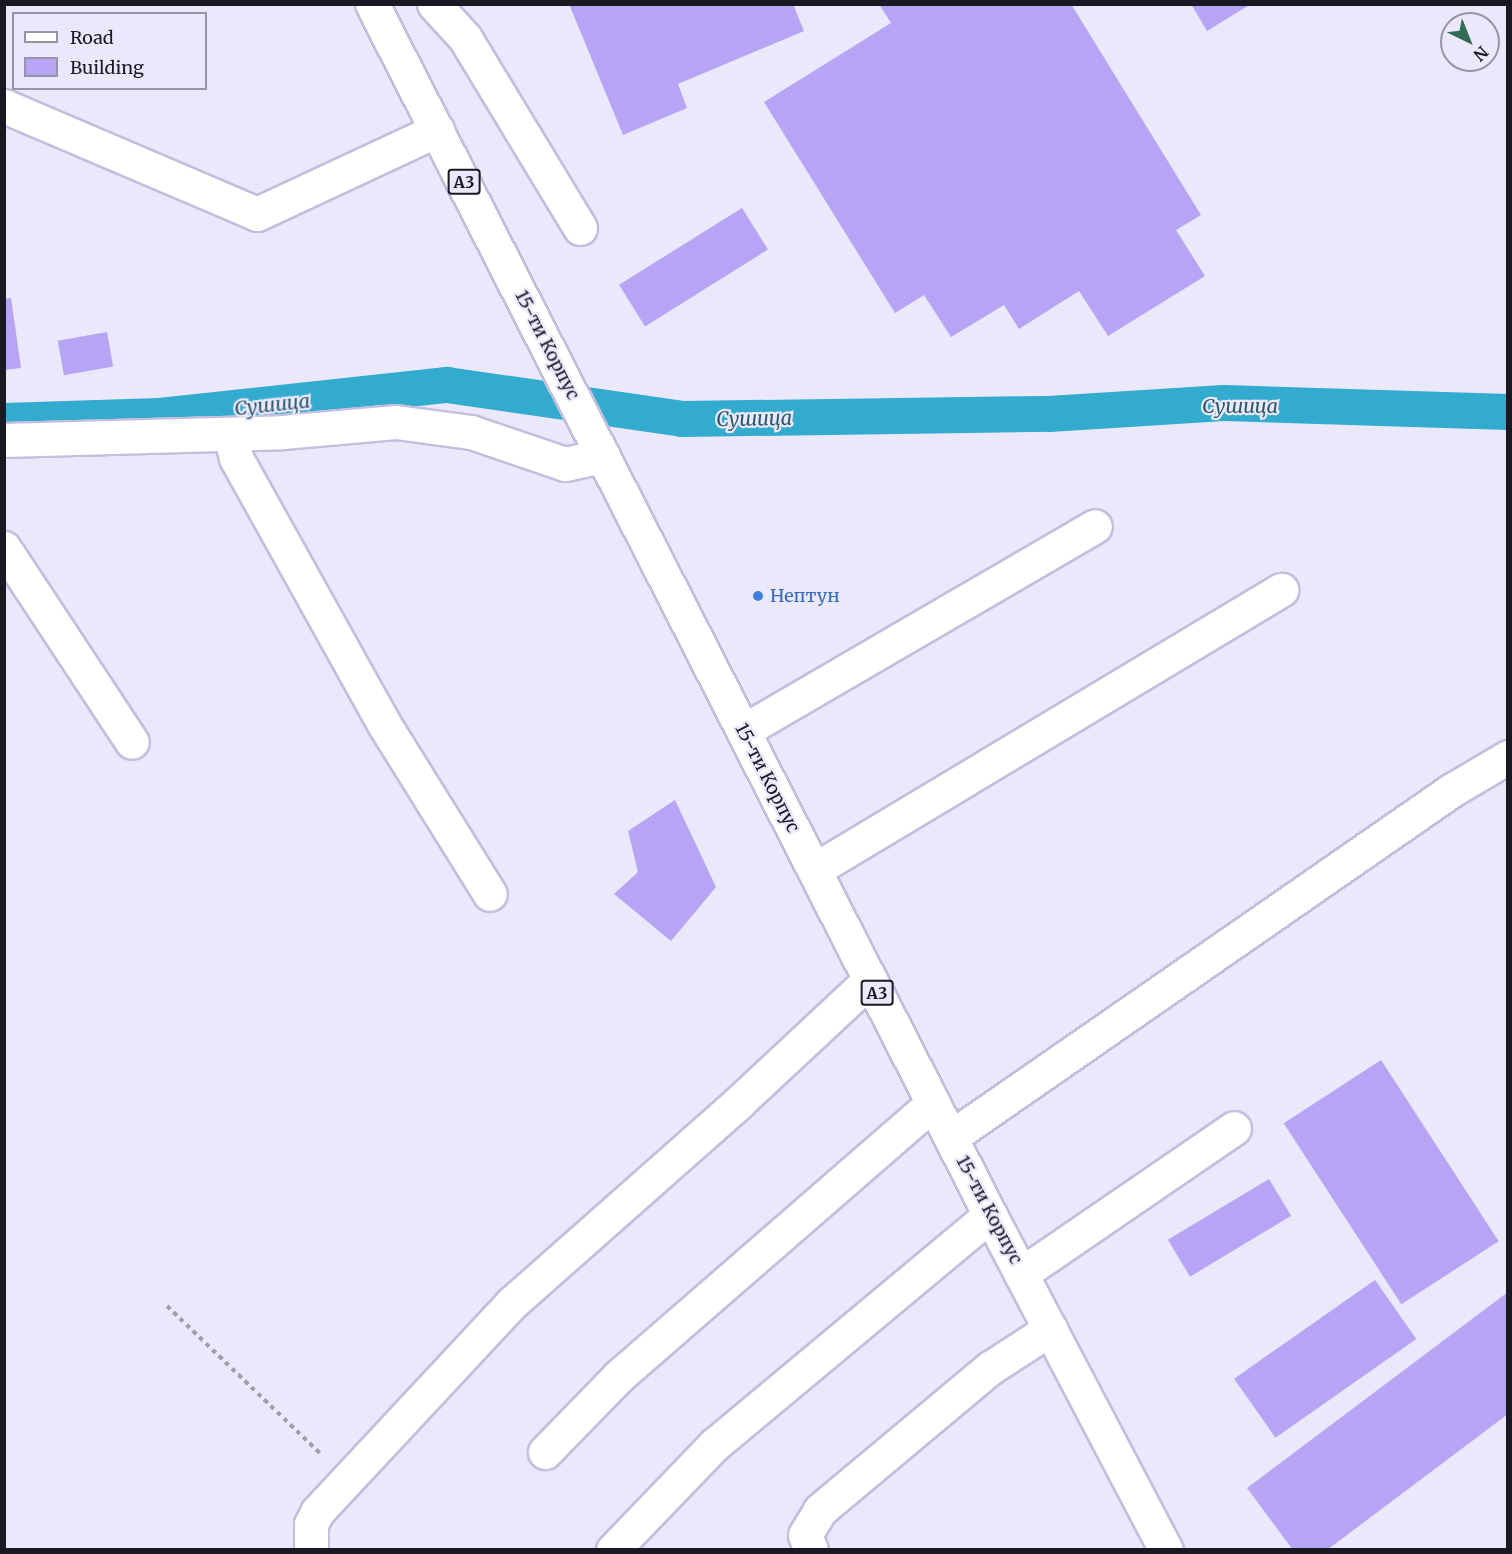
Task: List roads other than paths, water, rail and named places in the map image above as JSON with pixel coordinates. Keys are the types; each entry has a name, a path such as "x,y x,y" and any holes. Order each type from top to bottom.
{"main road":[{"name":"15-ти Корпус","path":"372,4 990,1215 1166,1550"},
{"path":"434,4 465,38 580,228"},
{"path":"4,105 257,214 437,130"},
{"path":"4,440 230,434 396,422 471,432 565,465 598,445"},
{"path":"230,434 236,458 384,724 490,894"},
{"path":"743,731 1095,526"},
{"path":"4,548 132,742"},
{"path":"814,870 1281,590"},
{"path":"951,1137 1452,790 1508,757"},
{"path":"313,1548 311,1524 317,1512 512,1303 658,1169 739,1102 870,980"},
{"path":"545,1452 619,1376 933,1103"},
{"path":"1022,1274 1234,1128"},
{"path":"613,1550 714,1445 990,1215"},
{"path":"810,1550 805,1535 820,1510 990,1368 1050,1329"}],"waterway":[{"name":"Сушица","path":"4,421 160,416 447,385 682,419 1049,414 1224,403 1508,412"}],"place":[{"name":"Нептун","path":"758,596"}]}
